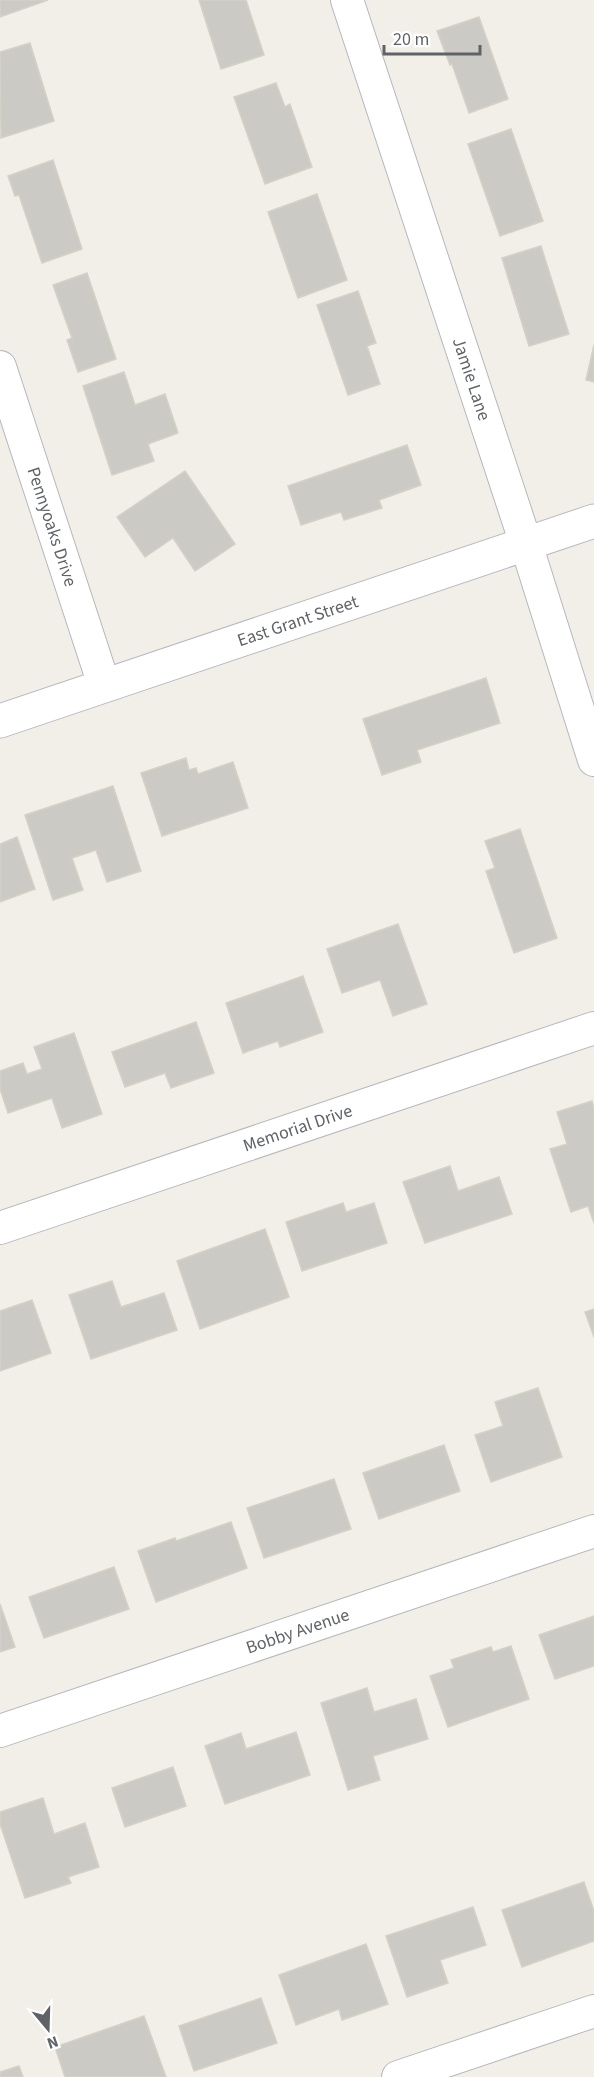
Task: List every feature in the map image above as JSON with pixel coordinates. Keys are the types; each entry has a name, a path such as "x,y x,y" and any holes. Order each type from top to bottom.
{"main road":[{"name":"East Grant Street","path":"0,721 594,521"}],"street":[{"name":"Jamie Lane","path":"347,0 526,544 594,760"},
{"name":"Pennyoaks Drive","path":"0,367 104,685"},
{"name":"Memorial Drive","path":"0,1228 594,1028"},
{"name":"Bobby Avenue","path":"0,1731 594,1531"},
{"path":"398,2077 594,2011"}],"building":[{"path":"0,0 48,0 0,17"},
{"path":"199,0 246,0 264,55 221,69"},
{"path":"479,17 508,99 469,113 452,64 450,65 437,31"},
{"path":"30,43 54,121 1,138 0,52"},
{"path":"276,83 285,107 290,104 312,167 265,184 234,97"},
{"path":"511,129 543,221 500,236 468,144"},
{"path":"53,160 82,249 42,263 19,195 15,196 8,176"},
{"path":"317,194 347,280 298,298 268,212"},
{"path":"541,246 569,334 529,346 502,258"},
{"path":"87,273 116,359 78,372 67,340 72,338 53,285"},
{"path":"358,291 376,343 367,346 380,384 348,395 317,305"},
{"path":"594,345 594,382 586,380"},
{"path":"124,372 135,405 165,394 178,433 148,444 154,461 112,475 83,386"},
{"path":"407,445 421,485 379,500 382,508 344,520 341,512 301,525 288,486"},
{"path":"185,471 235,544 195,571 173,538 145,557 117,517"},
{"path":"486,678 500,723 417,750 421,762 382,775 363,719"},
{"path":"186,758 189,770 196,768 198,774 233,762 248,808 162,836 141,773"},
{"path":"113,786 141,871 107,882 96,850 72,858 83,890 53,900 25,815"},
{"path":"520,829 557,938 514,953 486,871 495,868 485,841"},
{"path":"17,837 35,889 0,902 0,844"},
{"path":"398,924 427,1004 393,1016 380,980 342,993 327,949"},
{"path":"303,976 323,1032 280,1047 278,1041 243,1053 226,1003"},
{"path":"196,1022 214,1073 171,1088 165,1073 125,1087 112,1052"},
{"path":"74,1033 102,1114 62,1128 52,1098 8,1113 0,1089 0,1071 23,1063 27,1074 42,1069 34,1047"},
{"path":"592,1101 594,1108 594,1223 588,1206 571,1212 550,1149 567,1144 557,1112"},
{"path":"450,1166 458,1191 499,1177 512,1214 425,1243 403,1182"},
{"path":"343,1203 346,1212 374,1203 387,1243 302,1271 286,1222"},
{"path":"265,1229 289,1297 200,1329 177,1261"},
{"path":"112,1281 121,1307 164,1293 177,1330 91,1359 69,1295"},
{"path":"32,1300 51,1353 0,1371 0,1311"},
{"path":"594,1309 594,1337 585,1312"},
{"path":"538,1388 562,1457 491,1482 475,1435 503,1426 495,1402"},
{"path":"444,1445 460,1491 379,1519 363,1473"},
{"path":"334,1479 351,1529 264,1558 247,1508"},
{"path":"231,1522 247,1568 156,1602 138,1551"},
{"path":"114,1567 129,1609 44,1638 29,1597"},
{"path":"0,1604 15,1647 0,1652"},
{"path":"594,1616 594,1666 555,1679 539,1635"},
{"path":"511,1646 529,1699 448,1727 430,1676 454,1668 451,1660 491,1647 493,1652"},
{"path":"367,1688 374,1712 416,1699 428,1739 373,1756 380,1780 348,1790 321,1703"},
{"path":"296,1732 310,1775 225,1804 205,1746 241,1733 246,1749"},
{"path":"173,1767 186,1806 125,1827 112,1788"},
{"path":"43,1798 54,1834 85,1823 99,1867 68,1877 71,1883 25,1898 0,1824 0,1812"},
{"path":"584,1882 594,1911 594,1941 522,1967 502,1910"},
{"path":"473,1907 486,1945 440,1960 448,1983 407,1997 386,1936"},
{"path":"366,1944 388,2004 342,2020 339,2009 296,2025 279,1975"},
{"path":"261,1998 277,2043 194,2071 179,2026"},
{"path":"144,2016 166,2077 65,2077 55,2047"},
{"path":"19,2066 23,2077 0,2077 0,2072"}]}
